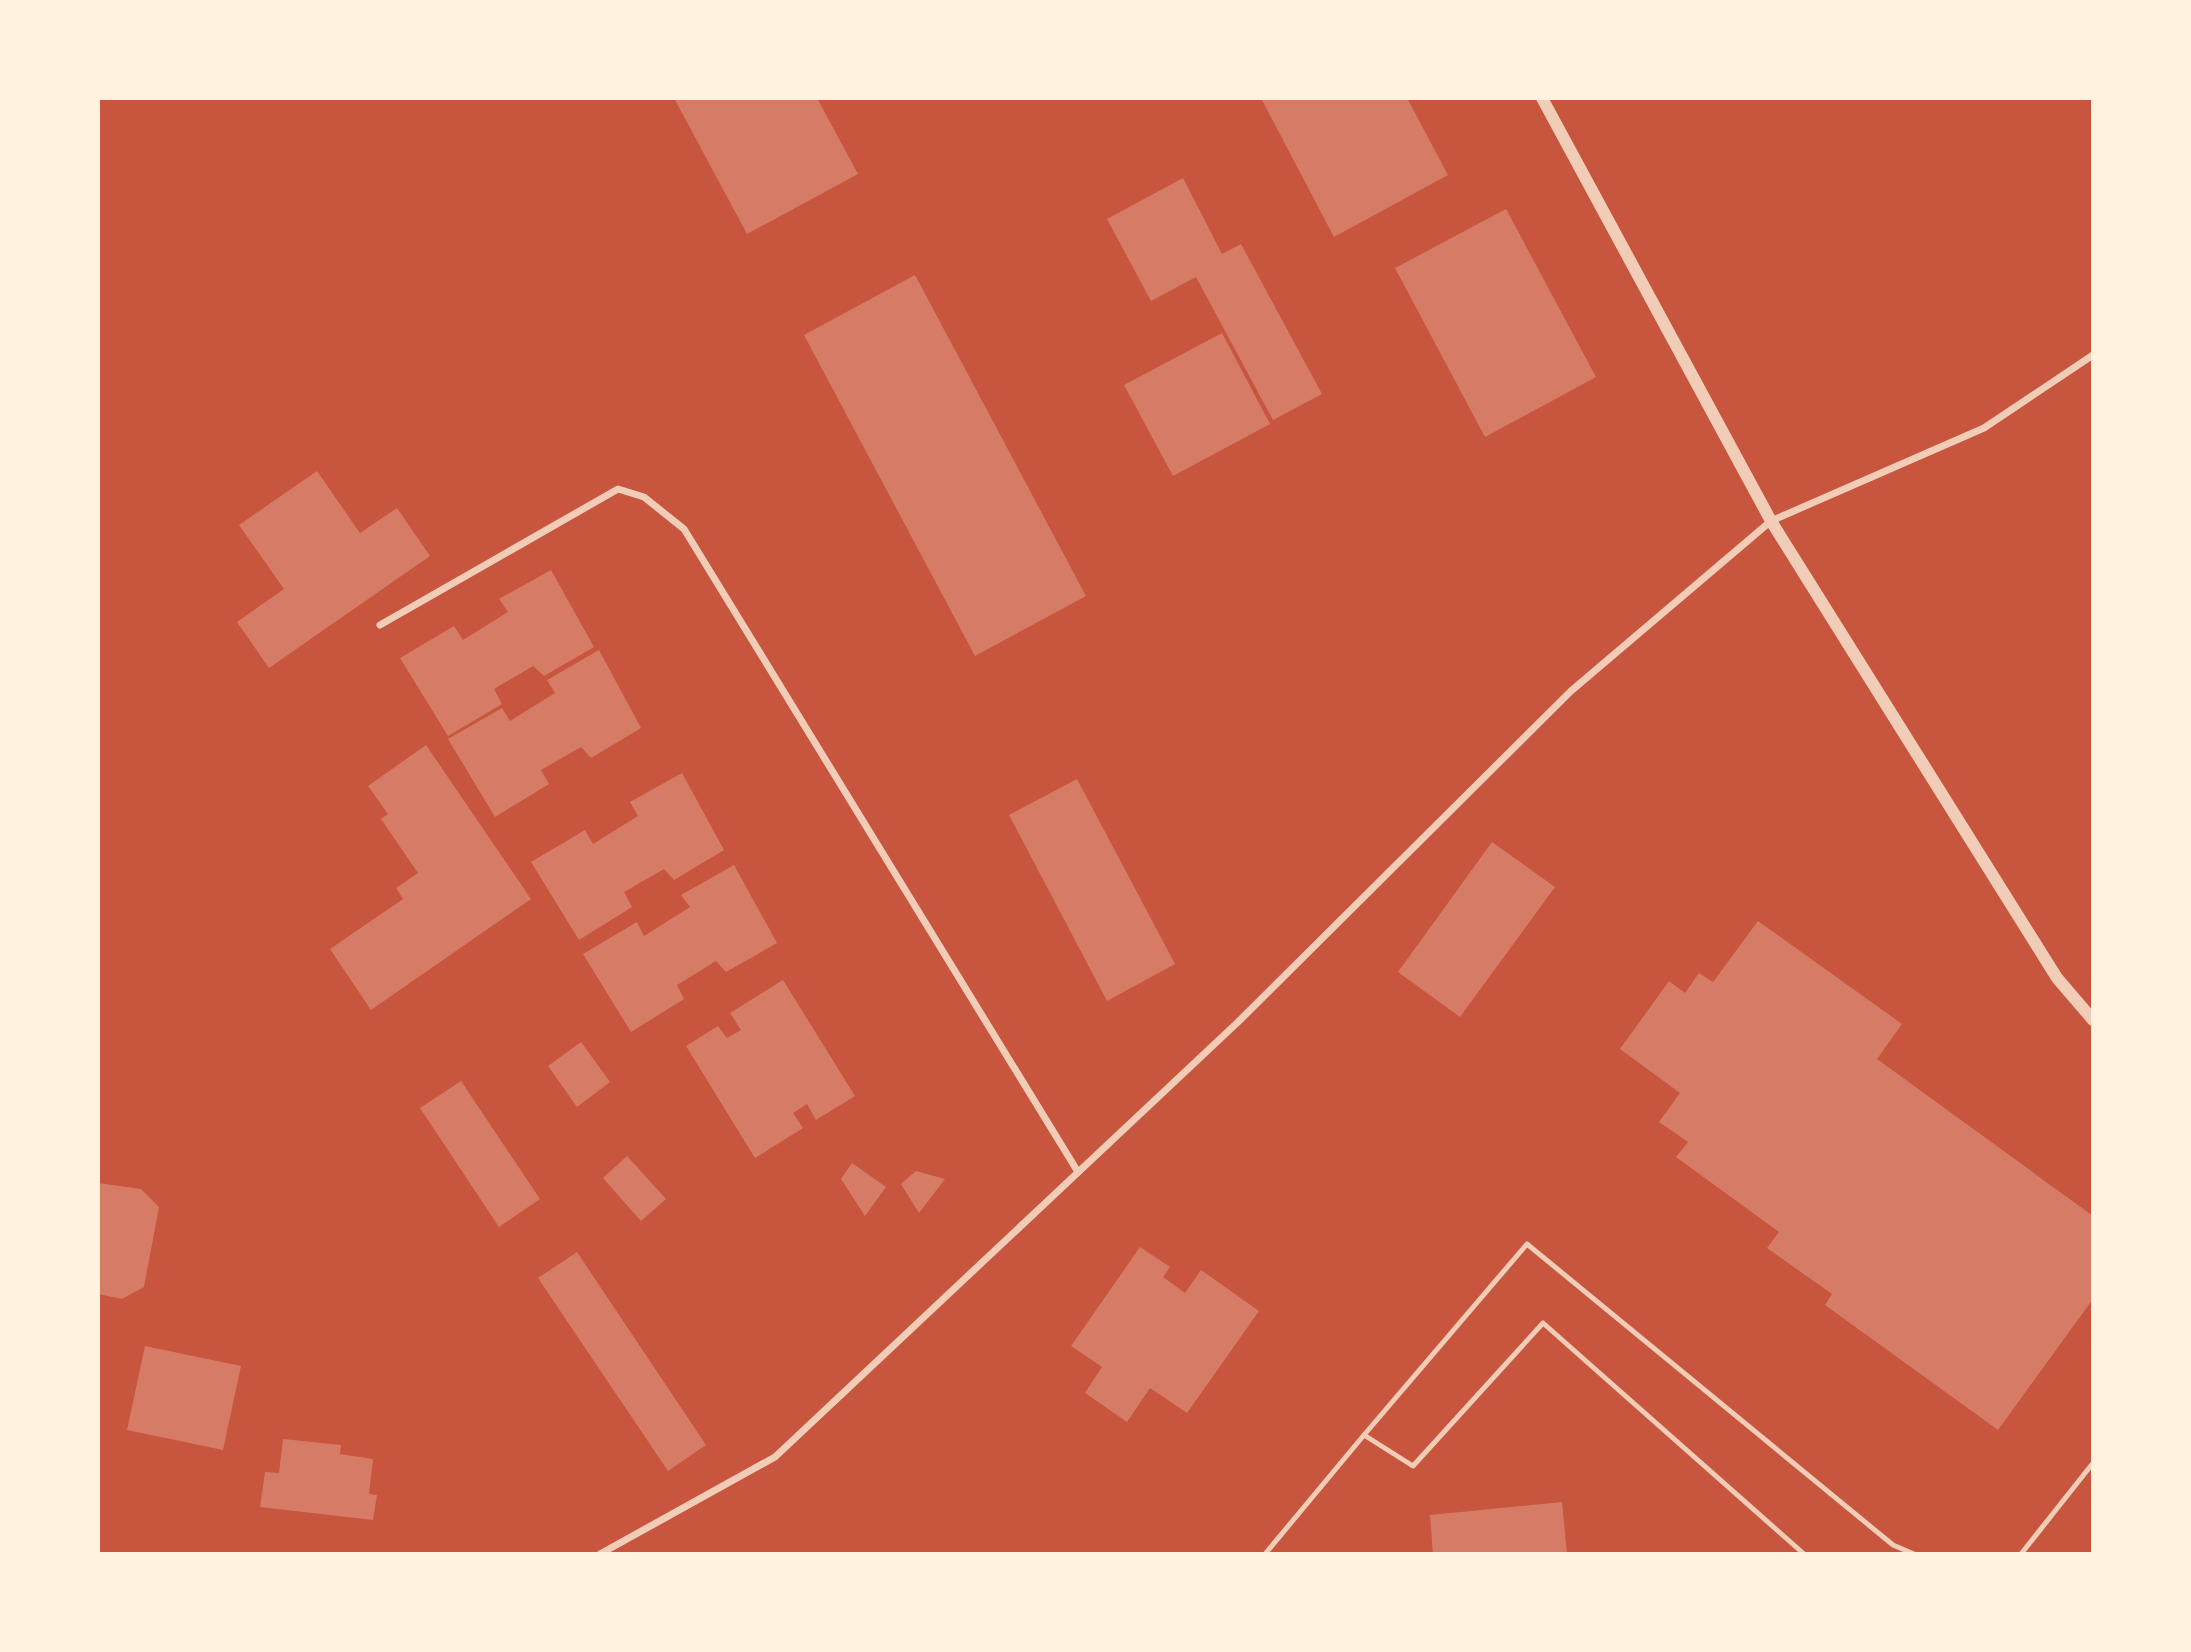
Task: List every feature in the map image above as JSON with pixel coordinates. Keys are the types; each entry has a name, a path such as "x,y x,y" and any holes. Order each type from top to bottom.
{"street":[{"path":"1542,98 1771,522 2057,978 2093,1020"},
{"path":"600,1554 775,1457 1238,1022 1570,691 1771,522 1984,428 2093,355"},
{"path":"380,625 618,489 644,497 684,529 1078,1172"}],"lane":[{"path":"1265,1554 1527,1244 1893,1545 1914,1554"},
{"path":"1364,1435 1412,1466 1543,1323 1804,1554"},
{"path":"2021,1554 2093,1463"}],"building":[{"path":"674,98 817,98 858,174 747,234"},
{"path":"1261,98 1407,98 1448,175 1334,237"},
{"path":"1183,178 1222,254 1241,244 1322,394 1273,420 1196,277 1151,301 1107,219"},
{"path":"1506,209 1596,377 1485,437 1395,268"},
{"path":"915,275 1086,596 975,656 804,335"},
{"path":"1222,333 1270,424 1173,476 1124,385"},
{"path":"317,471 360,533 397,508 430,556 269,668 237,622 284,589 239,525"},
{"path":"551,570 594,647 544,676 533,666 494,689 502,704 448,736 400,658 454,626 463,640 508,612 499,599"},
{"path":"599,650 641,728 591,758 581,747 541,770 549,784 495,817 448,739 502,708 510,721 555,693 547,680"},
{"path":"426,745 531,899 371,1010 330,949 403,899 396,888 418,873 381,819 388,814 368,786"},
{"path":"682,773 724,850 674,880 664,869 624,892 632,907 579,940 531,862 585,830 593,844 638,816 630,802"},
{"path":"1077,779 1175,964 1107,1001 1009,815"},
{"path":"1492,842 1555,887 1460,1017 1398,972"},
{"path":"734,865 777,943 726,972 716,961 677,985 684,999 631,1032 583,954 637,922 644,936 690,907 681,895"},
{"path":"1758,921 1902,1024 1877,1059 2093,1216 2093,1299 1998,1430 1825,1305 1832,1294 1767,1248 1779,1232 1676,1157 1688,1142 1659,1122 1680,1093 1620,1049 1669,981 1685,993 1699,973 1713,982"},
{"path":"783,980 855,1096 816,1120 807,1104 793,1113 803,1128 755,1158 686,1046 718,1026 727,1038 741,1030 730,1013"},
{"path":"581,1042 610,1082 577,1107 548,1066"},
{"path":"461,1081 540,1199 499,1227 420,1108"},
{"path":"627,1156 666,1199 641,1221 603,1178"},
{"path":"852,1163 886,1187 865,1216 841,1179"},
{"path":"916,1171 945,1179 919,1213 901,1184"},
{"path":"98,1183 141,1189 159,1207 144,1287 122,1299 98,1294"},
{"path":"1140,1247 1170,1267 1163,1277 1185,1293 1201,1270 1259,1311 1187,1413 1150,1388 1127,1422 1085,1393 1102,1367 1071,1346"},
{"path":"577,1252 706,1445 668,1471 538,1278"},
{"path":"145,1346 241,1366 223,1450 127,1430"},
{"path":"283,1439 341,1445 340,1454 373,1459 369,1494 377,1495 373,1520 260,1507 265,1472 279,1473"},
{"path":"1562,1502 1567,1554 1433,1554 1430,1515"}]}
